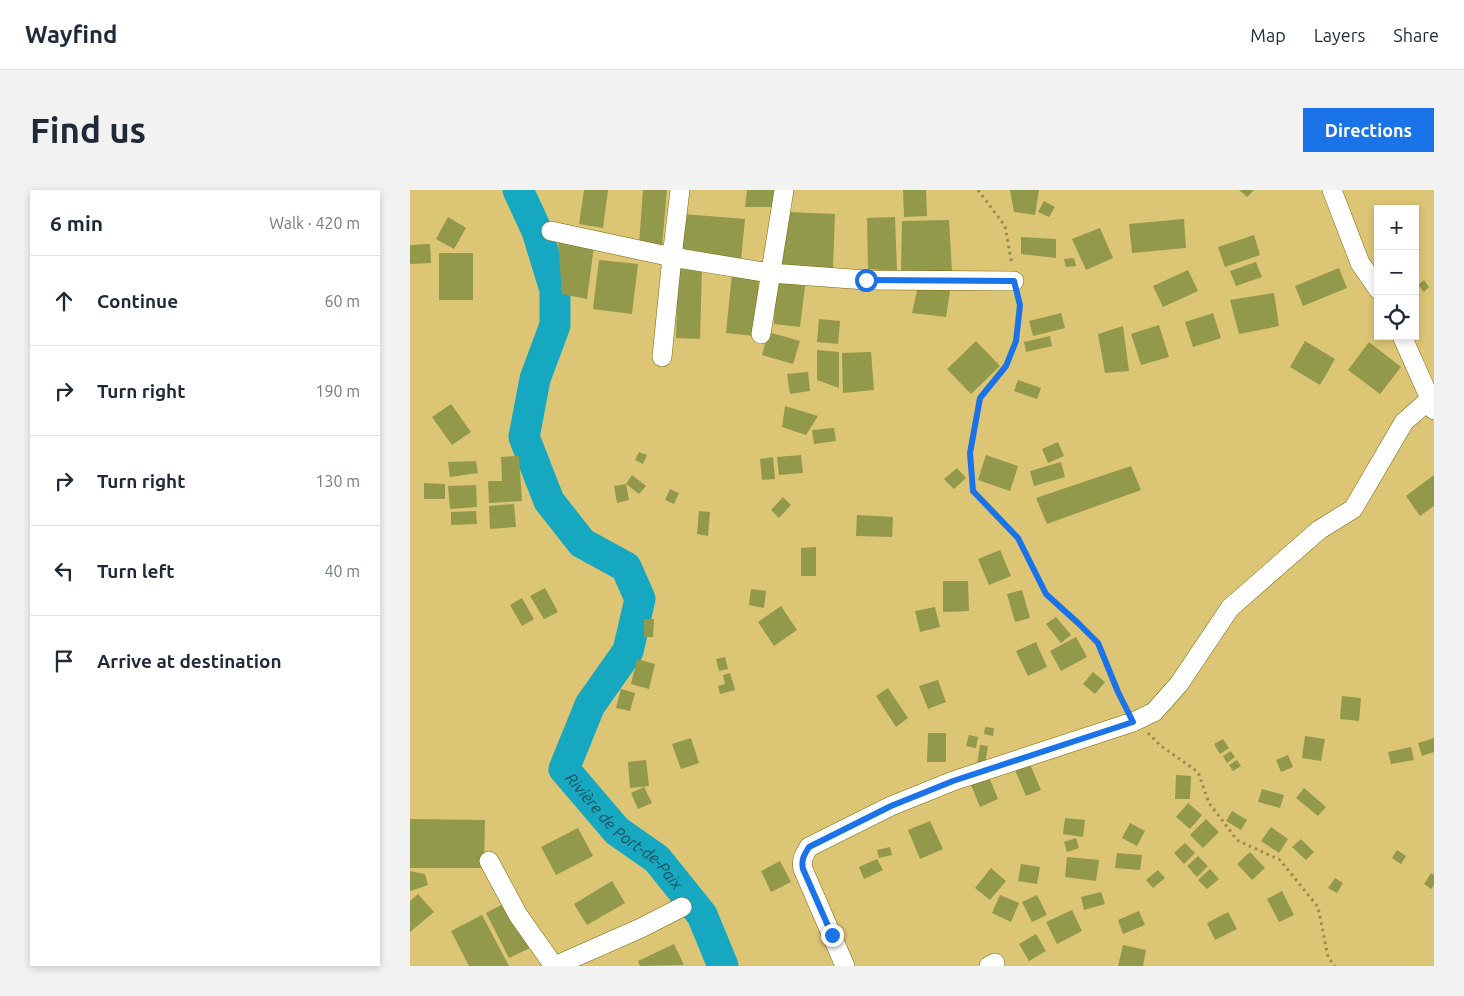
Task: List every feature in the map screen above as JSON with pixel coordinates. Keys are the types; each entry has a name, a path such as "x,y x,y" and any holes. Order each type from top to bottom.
{"street":[{"path":"662,357 680,190"},
{"path":"760,334 784,190"},
{"path":"1332,190 1360,263 1374,283"},
{"path":"551,231 672,257 770,273 866,280 1014,281"},
{"path":"845,966 803,869 802,862 809,847 891,806 953,781 1133,722 1154,712 1179,684 1230,608 1319,530 1353,508 1404,422 1432,405 1404,340"},
{"path":"489,861 518,915 554,966 641,928 682,907"}],"path":[{"path":"978,190 1005,226 1020,305 1016,341 1006,366 980,398 970,453 973,491 1018,538 1046,594 1098,643 1118,692 1133,722 1161,746 1198,772 1208,803 1237,840 1280,860 1318,906 1328,957 1335,966"}],"building":[{"path":"584,190 608,190 603,228 579,224"},
{"path":"643,190 667,190 662,246 639,244"},
{"path":"747,190 777,190 776,207 745,207"},
{"path":"903,190 926,190 927,216 904,217"},
{"path":"1010,190 1039,190 1035,215 1014,212"},
{"path":"1239,190 1254,190 1247,197"},
{"path":"1044,201 1055,207 1049,217 1038,212"},
{"path":"789,212 835,214 833,269 779,267"},
{"path":"683,214 745,219 741,260 680,255"},
{"path":"448,217 466,228 454,249 436,239"},
{"path":"895,217 897,271 868,269 867,218"},
{"path":"1184,219 1186,248 1132,253 1129,224"},
{"path":"949,220 952,271 901,271 902,221"},
{"path":"1100,228 1113,258 1086,270 1072,239"},
{"path":"1254,235 1260,255 1225,267 1218,247"},
{"path":"1021,237 1056,239 1056,258 1021,254"},
{"path":"558,240 594,246 587,299 562,294"},
{"path":"430,244 431,263 410,264 410,245"},
{"path":"439,253 473,253 473,300 439,300"},
{"path":"1074,258 1076,266 1066,267 1064,259"},
{"path":"599,260 638,264 632,314 593,309"},
{"path":"1256,262 1262,277 1236,286 1230,271"},
{"path":"678,267 702,268 700,339 676,338"},
{"path":"1339,268 1347,288 1303,306 1295,286"},
{"path":"1188,270 1198,291 1163,307 1153,286"},
{"path":"732,274 759,277 754,336 726,333"},
{"path":"776,280 805,286 800,327 774,324"},
{"path":"1424,280 1429,287 1424,292 1419,284"},
{"path":"918,286 950,291 946,317 912,313"},
{"path":"1274,293 1279,326 1239,334 1230,300"},
{"path":"1061,313 1065,328 1033,336 1029,321"},
{"path":"1213,313 1221,338 1193,347 1185,322"},
{"path":"819,319 840,321 838,344 817,342"},
{"path":"1159,325 1169,357 1141,365 1131,334"},
{"path":"1123,326 1129,371 1105,373 1098,334"},
{"path":"768,332 800,341 793,364 762,355"},
{"path":"1050,336 1052,346 1026,352 1024,342"},
{"path":"976,341 1000,366 971,394 947,369"},
{"path":"1305,341 1335,359 1320,385 1290,367"},
{"path":"1369,342 1401,367 1380,394 1348,370"},
{"path":"817,350 839,352 839,388 817,380"},
{"path":"871,352 874,390 843,393 842,353"},
{"path":"808,372 810,391 790,394 787,374"},
{"path":"1018,380 1041,388 1037,399 1014,391"},
{"path":"451,404 471,432 452,445 432,417"},
{"path":"785,406 818,416 806,435 782,427"},
{"path":"834,428 836,441 814,444 812,430"},
{"path":"1058,442 1064,456 1048,463 1042,449"},
{"path":"639,452 647,455 643,464 635,460"},
{"path":"801,455 803,473 779,475 777,457"},
{"path":"986,455 1018,466 1010,491 978,480"},
{"path":"519,456 522,501 489,503 488,481 502,481 501,457"},
{"path":"773,457 775,479 762,480 760,459"},
{"path":"476,461 478,473 450,477 448,462"},
{"path":"1061,462 1065,477 1034,486 1030,471"},
{"path":"1131,466 1141,490 1047,524 1036,498"},
{"path":"957,468 966,478 954,489 944,479"},
{"path":"632,475 646,486 639,494 626,484"},
{"path":"1434,475 1434,506 1420,516 1406,496"},
{"path":"424,483 445,484 445,499 424,499"},
{"path":"626,484 629,500 617,503 614,486"},
{"path":"476,485 477,507 450,509 448,486"},
{"path":"670,489 679,493 674,504 665,500"},
{"path":"783,497 791,505 779,518 771,510"},
{"path":"514,504 516,527 490,529 489,506"},
{"path":"476,511 477,524 451,525 451,512"},
{"path":"699,511 710,512 708,536 697,534"},
{"path":"857,515 893,517 892,537 856,536"},
{"path":"816,547 816,576 801,576 801,548"},
{"path":"1000,550 1011,576 989,585 978,559"},
{"path":"943,581 968,581 969,611 943,612"},
{"path":"545,588 558,612 544,619 530,596"},
{"path":"751,589 766,591 764,608 749,605"},
{"path":"1022,590 1030,618 1015,622 1007,594"},
{"path":"522,598 534,619 522,626 510,605"},
{"path":"781,606 797,630 774,646 758,622"},
{"path":"935,607 940,627 920,632 915,611"},
{"path":"1056,617 1071,635 1061,643 1046,624"},
{"path":"644,619 654,619 653,637 644,637"},
{"path":"1076,637 1087,657 1061,671 1050,651"},
{"path":"1036,642 1047,667 1028,676 1016,651"},
{"path":"725,657 728,669 719,671 716,659"},
{"path":"637,659 655,664 649,689 631,684"},
{"path":"1093,672 1105,682 1095,694 1083,684"},
{"path":"730,673 735,690 720,694 718,686 725,684 723,675"},
{"path":"938,680 946,702 928,709 919,686"},
{"path":"888,688 908,718 896,727 876,696"},
{"path":"621,689 635,693 630,711 616,708"},
{"path":"1342,696 1361,698 1359,721 1340,719"},
{"path":"985,727 994,728 993,736 984,734"},
{"path":"928,733 946,733 946,762 927,762"},
{"path":"969,735 978,737 976,748 966,746"},
{"path":"1305,736 1325,739 1321,761 1302,758"},
{"path":"691,738 699,763 681,769 672,744"},
{"path":"1434,738 1434,752 1422,756 1418,743"},
{"path":"1223,739 1229,748 1220,754 1214,744"},
{"path":"980,745 988,746 985,765 977,764"},
{"path":"1411,747 1414,760 1391,764 1388,752"},
{"path":"1231,751 1235,757 1227,763 1223,756"},
{"path":"1288,755 1293,767 1281,772 1276,760"},
{"path":"646,760 649,786 630,788 628,762"},
{"path":"1237,760 1241,766 1233,771 1229,765"},
{"path":"1030,764 1041,790 1026,796 1015,770"},
{"path":"1176,775 1191,776 1190,799 1175,799"},
{"path":"989,777 998,799 980,807 971,785"},
{"path":"644,787 652,803 638,809 631,793"},
{"path":"1304,788 1326,807 1318,816 1296,798"},
{"path":"1262,789 1284,795 1280,808 1258,802"},
{"path":"1188,803 1202,815 1190,829 1176,817"},
{"path":"1232,811 1247,820 1241,830 1226,821"},
{"path":"1065,818 1085,820 1083,837 1063,834"},
{"path":"410,819 485,820 484,868 410,868"},
{"path":"1206,819 1219,832 1203,848 1190,835"},
{"path":"930,821 943,849 920,859 908,830"},
{"path":"1130,823 1145,831 1137,846 1122,838"},
{"path":"1271,827 1288,839 1279,853 1261,841"},
{"path":"578,828 593,856 556,875 541,847"},
{"path":"1076,838 1079,848 1067,852 1064,842"},
{"path":"1301,839 1314,852 1306,860 1292,847"},
{"path":"1185,843 1195,853 1184,864 1174,853"},
{"path":"890,847 892,855 879,858 877,850"},
{"path":"1397,850 1406,856 1401,864 1392,858"},
{"path":"1250,852 1265,868 1252,880 1237,864"},
{"path":"1117,853 1142,855 1140,870 1115,868"},
{"path":"1198,856 1208,866 1197,877 1187,866"},
{"path":"1067,857 1099,860 1096,881 1065,877"},
{"path":"877,859 883,870 864,879 859,867"},
{"path":"780,861 791,882 771,892 761,871"},
{"path":"1021,864 1040,867 1037,884 1018,881"},
{"path":"991,868 1006,881 990,900 975,888"},
{"path":"1210,869 1219,879 1207,889 1198,880"},
{"path":"1158,870 1165,878 1153,888 1146,880"},
{"path":"410,871 425,874 428,885 410,891"},
{"path":"1431,873 1434,875 1434,885 1431,889 1424,884"},
{"path":"1335,878 1343,883 1337,893 1328,888"},
{"path":"612,881 625,903 587,925 574,904"},
{"path":"1282,891 1294,915 1279,922 1267,899"},
{"path":"1101,892 1105,904 1084,910 1081,897"},
{"path":"418,894 434,912 410,932 410,901"},
{"path":"1000,895 1019,903 1011,922 992,913"},
{"path":"1037,895 1047,915 1032,922 1022,902"},
{"path":"507,902 530,948 509,958 486,913"},
{"path":"1072,910 1082,931 1057,944 1046,922"},
{"path":"1139,911 1145,925 1123,934 1118,920"},
{"path":"1228,912 1237,929 1215,940 1207,923"},
{"path":"482,915 509,966 469,966 451,931"},
{"path":"1036,934 1046,951 1029,961 1019,944"},
{"path":"674,944 684,965 640,966 638,961"},
{"path":"1123,945 1146,950 1143,966 1118,966"}],"waterway":[{"name":"Rivière de Port-de-Paix","path":"518,190 537,231 555,290 555,325 535,379 524,437 549,501 582,543 626,567 640,599 628,651 590,705 564,769 617,831 657,859 702,915 723,966"}],"route":[{"path":"832,935 803,869 802,862 809,847 891,806 953,781 1133,722 1118,692 1098,643 1046,594 1018,538 973,491 970,453 980,398 1006,366 1016,341 1020,305 1014,281 866,280"}]}
